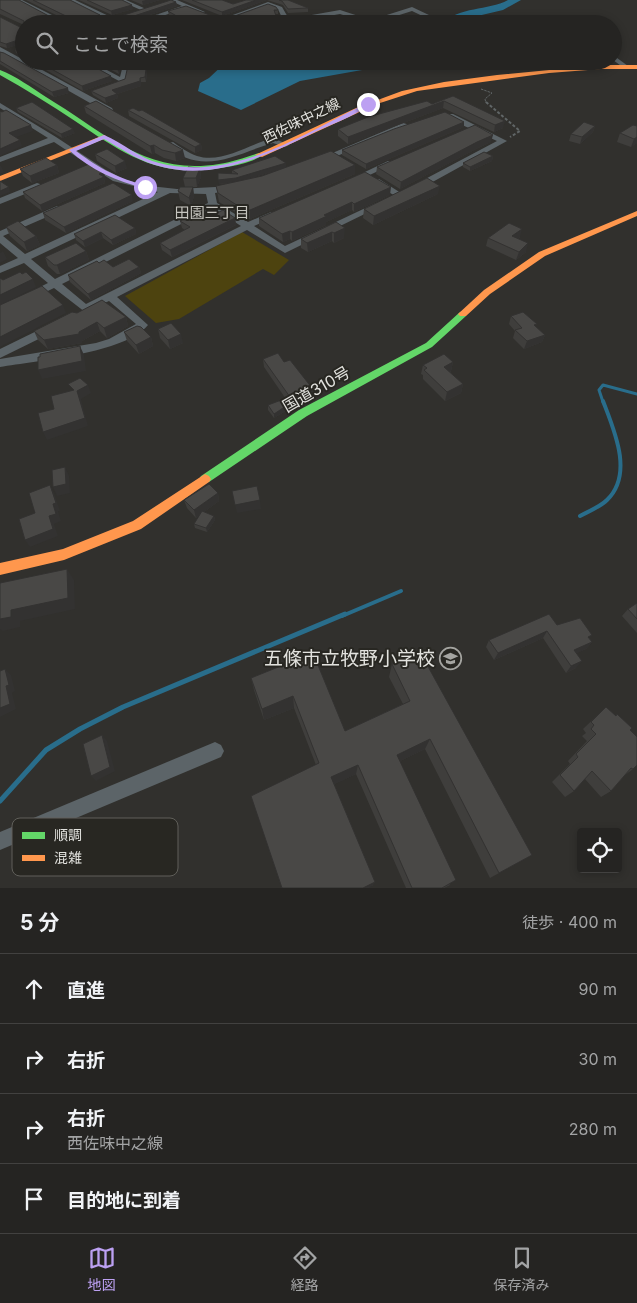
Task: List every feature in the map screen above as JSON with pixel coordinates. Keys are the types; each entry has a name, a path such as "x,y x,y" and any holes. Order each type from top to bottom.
{"main road":[{"name":"西佐味中之線","path":"0,72 143,159 157,164 206,169 239,163 262,156 368,104 412,91 550,70"},
{"path":"0,179 104,137"},
{"name":"国道310号","path":"0,569 64,554 137,525 303,413 428,345 487,292 542,254 637,213"}],"street":[{"path":"18,0 49,15"},
{"path":"70,0 103,15"},
{"path":"121,0 143,9"},
{"path":"165,2 172,0 209,15"},
{"path":"227,15 268,4 280,8 284,15"},
{"path":"160,15 187,6"},
{"path":"135,12 150,7"},
{"path":"393,15 412,9 426,15"},
{"path":"322,15 340,12 349,15"},
{"path":"2,52 15,49"},
{"path":"2,52 15,57"},
{"path":"41,70 87,94 117,114"},
{"path":"102,70 123,81"},
{"path":"123,81 125,70"},
{"path":"115,84 123,81"},
{"path":"0,106 72,150 117,183 168,192 210,192 244,187"},
{"path":"444,112 503,141"},
{"path":"315,162 337,157 415,122"},
{"path":"464,131 473,127"},
{"path":"159,138 197,159 213,159 237,154 273,140 284,145"},
{"path":"2,156 54,139"},
{"path":"210,192 213,204 285,250 302,240 400,196 503,141"},
{"path":"346,182 361,172 401,158"},
{"path":"82,168 91,165"},
{"path":"361,172 400,196"},
{"path":"0,201 45,183"},
{"path":"0,270 168,192"},
{"path":"0,234 70,204"},
{"path":"0,311 213,204"},
{"path":"0,238 56,284 81,311 247,226 283,210"},
{"path":"0,363 96,347 113,342 143,326 110,296"},
{"path":"0,354 60,324"},
{"path":"55,818 215,751"},
{"path":"0,841 12,836"}],"path":[{"path":"480,89 489,90 492,93 485,99 486,104 520,131 503,141"}],"shaded area":[{"path":"242,232 289,260 274,275 263,269 179,319 156,323 125,296"}],"water":[{"path":"217,70 362,70 300,81 241,110 198,91 200,83"}],"building":[{"path":"0,0 19,0 47,15 15,16 0,9"},
{"path":"33,0 70,0 100,15 64,15"},
{"path":"87,0 122,0 132,5 111,11"},
{"path":"171,0 176,2 137,15 124,15"},
{"path":"192,0 222,0 233,4 246,0 256,0 222,12"},
{"path":"279,0 288,0 308,8 288,9"},
{"path":"268,4 276,7 278,10 274,10 276,15 238,15"},
{"path":"186,6 210,15 175,15 168,11"},
{"path":"0,17 15,24 15,41 6,44 0,42"},
{"path":"0,52 15,59 15,70 0,61"},
{"path":"15,70 35,70 68,88 52,92"},
{"path":"53,70 100,70 111,76 82,86"},
{"path":"127,70 146,70 145,77 140,78 140,81 112,90 117,94 105,98 91,91 125,79"},
{"path":"453,96 505,121 495,125 444,101 348,137 338,129 368,117 427,101 432,104"},
{"path":"96,101 183,150 175,153 162,150 154,145 150,146 84,106"},
{"path":"32,102 73,129 61,134 16,108"},
{"path":"133,108 139,111 142,110 201,144 195,147 128,110"},
{"path":"6,110 31,125 9,133 20,140 0,149 0,111"},
{"path":"445,112 464,122 366,164 342,150 394,129"},
{"path":"584,122 595,126 582,137 571,134"},
{"path":"475,125 493,135 401,182 377,167"},
{"path":"633,125 637,126 637,137 634,139 620,133"},
{"path":"107,149 125,161 115,166 95,154"},
{"path":"331,151 355,165 246,211 218,193 216,186 262,176"},
{"path":"484,152 493,156 470,167 463,163"},
{"path":"275,156 286,163 236,178 218,180 218,173 238,174 232,170"},
{"path":"46,158 57,165 30,176 20,169"},
{"path":"89,164 104,172 99,174 104,177 40,205 23,192"},
{"path":"188,167 200,168 196,178 183,178"},
{"path":"365,172 391,187 354,204 352,202 292,232 282,234 259,218"},
{"path":"427,178 440,186 374,216 364,209"},
{"path":"0,181 9,187 0,191"},
{"path":"113,183 132,195 64,227 43,213"},
{"path":"180,187 193,187 189,198 178,191"},
{"path":"223,210 235,218 170,250 160,243 190,227 180,221 193,214 203,220"},
{"path":"115,215 135,228 111,240 101,232 83,241 74,234"},
{"path":"18,221 36,236 24,242 6,227"},
{"path":"336,222 345,228 307,243 301,239"},
{"path":"509,223 522,229 512,236 528,243 519,252 488,238"},
{"path":"76,243 86,251 57,265 54,265 45,257"},
{"path":"129,259 139,267 88,294 68,275 97,261 99,263 104,260 113,267"},
{"path":"20,272 22,274 26,272 33,279 0,295 0,278 3,280"},
{"path":"42,286 63,305 0,337 0,305"},
{"path":"102,300 126,317 104,328 97,322 79,332 79,334 44,340 34,331 72,312 77,313"},
{"path":"523,312 537,324 534,325 545,335 527,341 515,330 522,328 511,316"},
{"path":"171,323 181,334 168,340 158,329"},
{"path":"137,326 141,327 151,337 136,345 124,332"},
{"path":"80,346 82,361 38,370 38,357 40,357 40,354"},
{"path":"278,353 284,362 290,360 312,388 290,397 263,359"},
{"path":"444,354 453,362 444,367 463,384 447,392 424,370 427,368 423,365"},
{"path":"80,378 88,385 77,391 85,418 43,432 38,413 54,409 51,396 74,390 68,384"},
{"path":"284,399 289,404 274,414 268,405"},
{"path":"65,467 66,484 53,487 52,470"},
{"path":"209,484 218,493 194,510 184,500"},
{"path":"50,485 56,503 53,504 56,514 49,516 53,529 25,540 19,519 35,513 29,493"},
{"path":"257,486 260,500 235,505 232,491"},
{"path":"202,511 214,516 206,528 194,524"},
{"path":"67,569 68,598 11,610 11,617 0,619 0,583"},
{"path":"637,603 637,619 628,609"},
{"path":"549,614 557,625 580,618 592,635 588,637 592,642 574,650 582,661 571,666 547,631 498,653 489,640"},
{"path":"420,652 532,855 499,873 430,739 397,755 456,880 442,888 412,888 358,765 331,777 375,882 363,888 282,888 251,796 319,763 293,696 262,709 251,678 313,653 345,731 410,701 392,664"},
{"path":"5,669 9,685 6,686 10,704 0,708 0,671"},
{"path":"606,707 632,728 630,730 637,737 637,765 633,769 631,768 611,791 592,771 574,791 560,775 578,757 576,754 596,734 591,729 594,725 591,722"},
{"path":"102,735 110,767 91,776 83,744"}],"waterway":[{"path":"465,15 499,7 516,0"},
{"path":"603,402 599,390 603,385 637,394"},
{"path":"580,516 607,500 615,489 619,478 619,452 603,401"},
{"path":"342,616 401,591"},
{"path":"0,801 46,750 80,729 123,707 345,614"}],"traffic: fast":[{"path":"0,72 52,103 116,146 147,161 174,168 189,169 232,164 259,155"},
{"path":"205,479 303,413 429,345 463,314"}],"traffic: slow":[{"path":"622,67 637,67"},
{"path":"259,155 392,96 430,86 561,70"},
{"path":"0,179 104,137"},
{"path":"463,314 487,292 542,254 637,213"},
{"path":"0,569 64,554 137,525 205,479"}],"place":[{"name":"五條市立牧野小学校","path":"451,658"}],"district":[{"name":"田園三丁目","path":"212,212"}],"route":[{"path":"145,187 122,181 91,165 72,150 104,137 143,159 157,164 183,168 206,169 222,167 262,156 368,104"}]}
